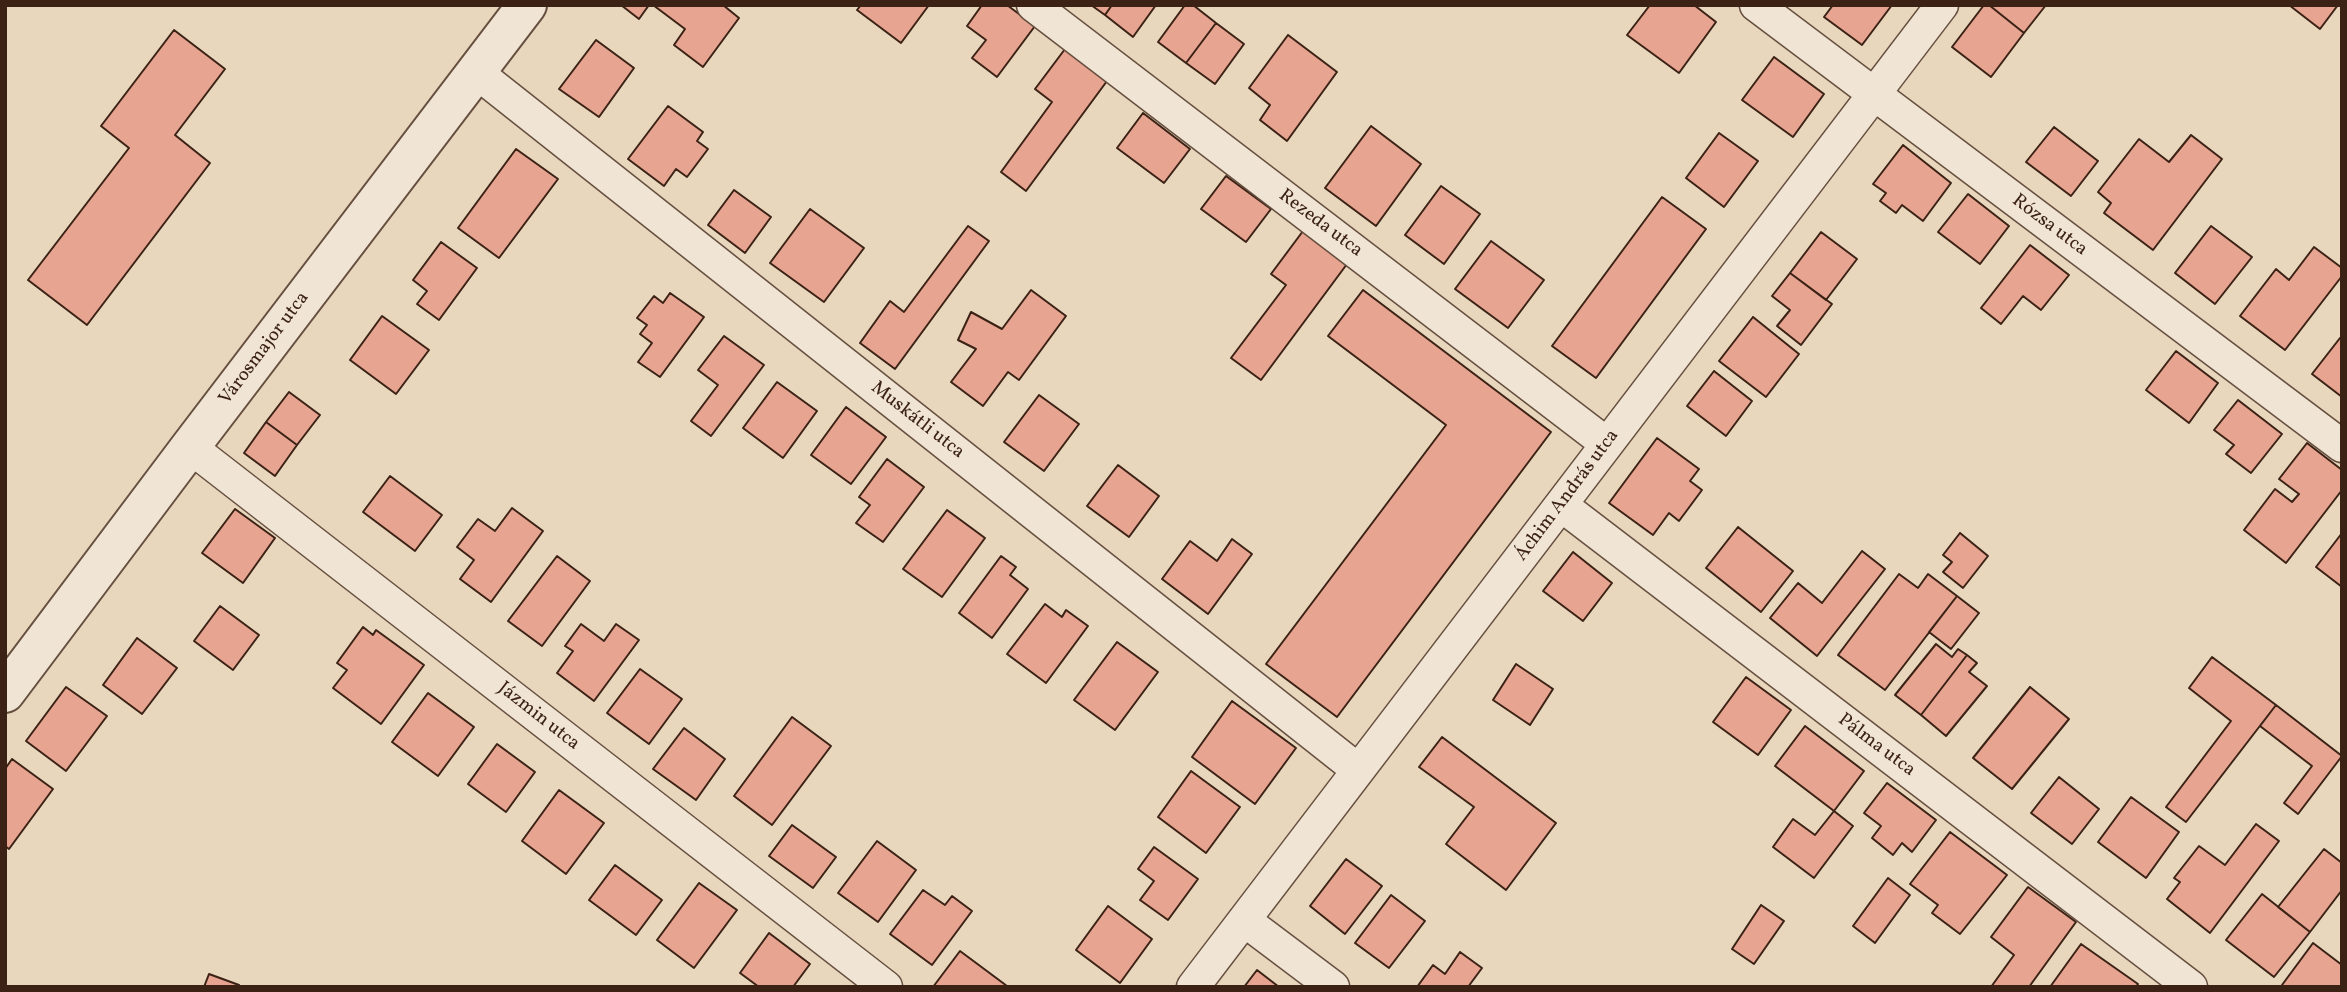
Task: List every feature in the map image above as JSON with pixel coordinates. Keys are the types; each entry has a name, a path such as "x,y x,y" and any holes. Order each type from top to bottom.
{"street":[{"name":"Városmajor utca","path":"5,693 527,5"},
{"name":"Rezeda utca","path":"1033,5 1608,444"},
{"name":"Rózsa utca","path":"1756,5 2342,446"},
{"name":"Áchim András utca","path":"1193,987 1942,5"},
{"name":"Muskátli utca","path":"476,72 1358,770"},
{"name":"Jázmin utca","path":"190,447 886,987"},
{"name":"Pálma utca","path":"1561,505 2191,987"},
{"path":"1244,920 1334,987"}],"building":[{"path":"621,5 649,5 639,19"},
{"path":"653,5 723,5 739,18 703,67 674,45 685,29"},
{"path":"861,5 929,5 901,43 857,10"},
{"path":"982,5 1007,5 1035,26 997,77 972,58 986,40 967,26"},
{"path":"1091,5 1112,5 1105,15"},
{"path":"1112,5 1156,5 1133,37 1105,15"},
{"path":"1185,5 1193,5 1216,23 1186,63 1158,42"},
{"path":"1650,5 1694,5 1716,22 1679,73 1627,35"},
{"path":"1833,5 1892,5 1862,45 1824,17"},
{"path":"1984,5 1989,5 2024,33 1991,77 1952,47"},
{"path":"1989,5 2046,5 2024,33"},
{"path":"2289,5 2338,5 2320,29"},
{"path":"1216,23 1244,44 1215,84 1186,63"},
{"path":"174,30 225,69 175,135 210,163 87,325 28,280 129,148 101,126"},
{"path":"1288,35 1337,72 1287,141 1260,120 1270,105 1249,88"},
{"path":"596,40 634,68 599,117 559,89"},
{"path":"1065,49 1107,81 1026,191 1001,172 1052,102 1035,89"},
{"path":"1774,57 1824,94 1793,137 1742,100"},
{"path":"668,106 703,132 697,141 708,149 687,177 676,169 664,186 628,159"},
{"path":"1143,113 1190,149 1164,183 1117,148"},
{"path":"1371,126 1421,164 1376,226 1325,188"},
{"path":"2054,127 2098,161 2071,196 2026,162"},
{"path":"1719,133 1758,161 1724,207 1686,178"},
{"path":"2191,135 2222,159 2153,250 2104,213 2111,203 2098,192 2139,139 2169,162"},
{"path":"1903,145 1951,183 1923,221 1902,205 1896,213 1880,201 1886,193 1873,184"},
{"path":"516,149 558,179 499,258 458,228"},
{"path":"1226,176 1271,209 1246,242 1201,209"},
{"path":"1441,186 1480,214 1444,264 1405,235"},
{"path":"734,190 771,217 745,253 708,225"},
{"path":"1968,194 2009,226 1980,264 1938,232"},
{"path":"1662,197 1706,229 1596,378 1552,346"},
{"path":"810,209 864,248 824,302 770,263"},
{"path":"968,226 989,241 895,369 860,343 890,301 904,312"},
{"path":"2211,226 2252,257 2215,304 2175,273"},
{"path":"1303,231 1347,264 1261,380 1231,358 1286,285 1271,274"},
{"path":"1821,232 1857,259 1826,300 1790,273"},
{"path":"1491,241 1544,280 1508,328 1455,289"},
{"path":"441,242 477,268 439,320 417,304 427,291 413,280"},
{"path":"2030,245 2069,275 2041,310 2023,296 2001,324 1981,308"},
{"path":"2314,247 2342,268 2342,276 2285,350 2240,316 2276,269 2289,280"},
{"path":"1790,273 1832,304 1801,345 1777,326 1790,310 1772,296"},
{"path":"1031,290 1066,316 1019,380 1008,372 983,406 951,382 976,349 958,340 971,312 1002,329"},
{"path":"1363,290 1551,432 1337,717 1266,664 1446,425 1328,336"},
{"path":"670,293 704,317 660,377 638,362 652,343 640,334 647,325 637,318 654,296 663,303"},
{"path":"382,316 429,350 396,394 350,360"},
{"path":"1753,317 1799,354 1766,397 1719,361"},
{"path":"724,336 764,365 711,436 691,421 718,385 698,370"},
{"path":"2340,338 2342,339 2342,397 2312,374"},
{"path":"2176,351 2218,383 2189,423 2146,390"},
{"path":"1714,371 1752,401 1726,436 1687,406"},
{"path":"777,382 817,411 783,458 743,428"},
{"path":"289,392 320,415 297,445 266,422"},
{"path":"1039,395 1079,424 1044,471 1004,442"},
{"path":"2238,400 2282,434 2251,473 2226,454 2234,445 2214,430"},
{"path":"846,407 886,437 851,484 811,455"},
{"path":"266,422 297,445 275,476 244,453"},
{"path":"1657,438 1699,469 1690,481 1702,490 1679,521 1669,513 1653,535 1609,503"},
{"path":"2307,443 2342,470 2342,490 2286,563 2244,530 2275,489 2292,502 2299,494 2279,479"},
{"path":"887,459 924,487 883,542 856,523 870,505 859,497"},
{"path":"1118,465 1159,496 1129,537 1087,506"},
{"path":"390,476 442,515 415,551 363,512"},
{"path":"512,508 543,531 491,602 460,579 474,560 457,547 478,519 495,531"},
{"path":"235,509 275,538 243,583 202,553"},
{"path":"947,510 985,538 942,597 903,569"},
{"path":"1738,527 1793,571 1761,612 1706,568"},
{"path":"1960,533 1988,556 1963,588 1943,572 1952,562 1943,555"},
{"path":"2342,533 2342,587 2316,567"},
{"path":"1232,539 1252,554 1208,614 1162,579 1190,541 1217,561"},
{"path":"1862,551 1885,569 1817,656 1770,618 1798,583 1822,603"},
{"path":"1573,552 1612,583 1583,621 1543,591"},
{"path":"557,556 590,581 542,646 508,621"},
{"path":"1001,556 1016,567 1010,575 1028,589 992,638 959,613"},
{"path":"1899,574 1918,588 1928,574 1957,596 1885,690 1838,655"},
{"path":"1957,596 1979,613 1951,649 1929,632"},
{"path":"1045,604 1062,617 1066,610 1088,626 1046,683 1007,654"},
{"path":"220,606 259,635 233,670 194,641"},
{"path":"581,624 604,641 616,624 639,640 594,701 557,673 573,651 565,646"},
{"path":"363,627 373,635 376,630 424,665 381,724 333,688 347,670 337,663"},
{"path":"137,638 177,668 142,714 103,685"},
{"path":"1117,642 1158,672 1115,730 1074,700"},
{"path":"1936,644 1952,657 1958,649 1967,655 1921,715 1895,695"},
{"path":"1967,655 1977,663 1969,672 1987,686 1946,736 1921,715"},
{"path":"2212,657 2276,705 2186,822 2166,807 2231,721 2189,688"},
{"path":"1516,664 1553,689 1530,725 1493,700"},
{"path":"640,669 682,699 649,744 607,713"},
{"path":"1746,677 1791,710 1758,755 1713,722"},
{"path":"66,687 107,716 66,771 26,741"},
{"path":"2030,687 2069,719 2012,789 1973,758"},
{"path":"428,693 474,727 438,776 392,742"},
{"path":"1232,701 1296,748 1255,804 1192,757"},
{"path":"2276,705 2342,756 2298,814 2284,803 2312,766 2260,726"},
{"path":"792,717 831,746 772,825 734,796"},
{"path":"1805,726 1864,771 1834,811 1775,766"},
{"path":"684,728 725,759 696,800 653,769"},
{"path":"1442,737 1556,823 1506,890 1446,844 1474,807 1419,767"},
{"path":"497,744 535,772 506,812 468,784"},
{"path":"12,759 53,789 9,849 5,846 5,769"},
{"path":"1191,771 1240,807 1206,853 1158,817"},
{"path":"2059,777 2099,809 2072,844 2031,813"},
{"path":"1887,783 1936,820 1912,852 1902,843 1893,855 1872,838 1881,826 1864,813"},
{"path":"559,790 604,823 566,874 522,841"},
{"path":"2131,797 2179,832 2146,878 2098,842"},
{"path":"1834,811 1853,826 1814,878 1773,847 1793,819 1815,835"},
{"path":"2256,824 2279,841 2210,933 2167,899 2180,882 2174,878 2199,846 2225,865"},
{"path":"792,825 836,857 813,888 769,856"},
{"path":"1950,832 2007,875 1960,934 1932,913 1938,905 1910,884"},
{"path":"877,841 916,870 878,922 838,893"},
{"path":"1154,847 1198,879 1168,920 1140,900 1154,881 1138,869"},
{"path":"2324,849 2342,863 2342,890 2310,932 2278,907"},
{"path":"1346,859 1382,886 1345,934 1310,906"},
{"path":"615,865 662,900 636,935 589,900"},
{"path":"1888,878 1910,895 1875,943 1853,926"},
{"path":"699,883 737,910 694,968 657,940"},
{"path":"2028,887 2076,922 2029,987 1991,987 2014,955 1991,937"},
{"path":"923,890 945,905 952,896 972,911 932,965 890,934"},
{"path":"2262,894 2310,932 2274,977 2226,940"},
{"path":"1391,895 1425,921 1389,968 1355,943"},
{"path":"1761,905 1784,921 1754,964 1732,949"},
{"path":"1108,906 1152,939 1120,983 1076,950"},
{"path":"769,933 810,964 793,987 759,987 740,973"},
{"path":"2313,943 2342,965 2342,987 2284,987 2282,985"},
{"path":"2081,944 2138,984 2136,987 2050,987"},
{"path":"960,951 1007,986 933,987"},
{"path":"1460,952 1482,968 1468,987 1417,987 1433,965 1445,974"},
{"path":"1257,970 1279,987 1244,987"},
{"path":"209,974 239,985 239,987 204,987"}]}
